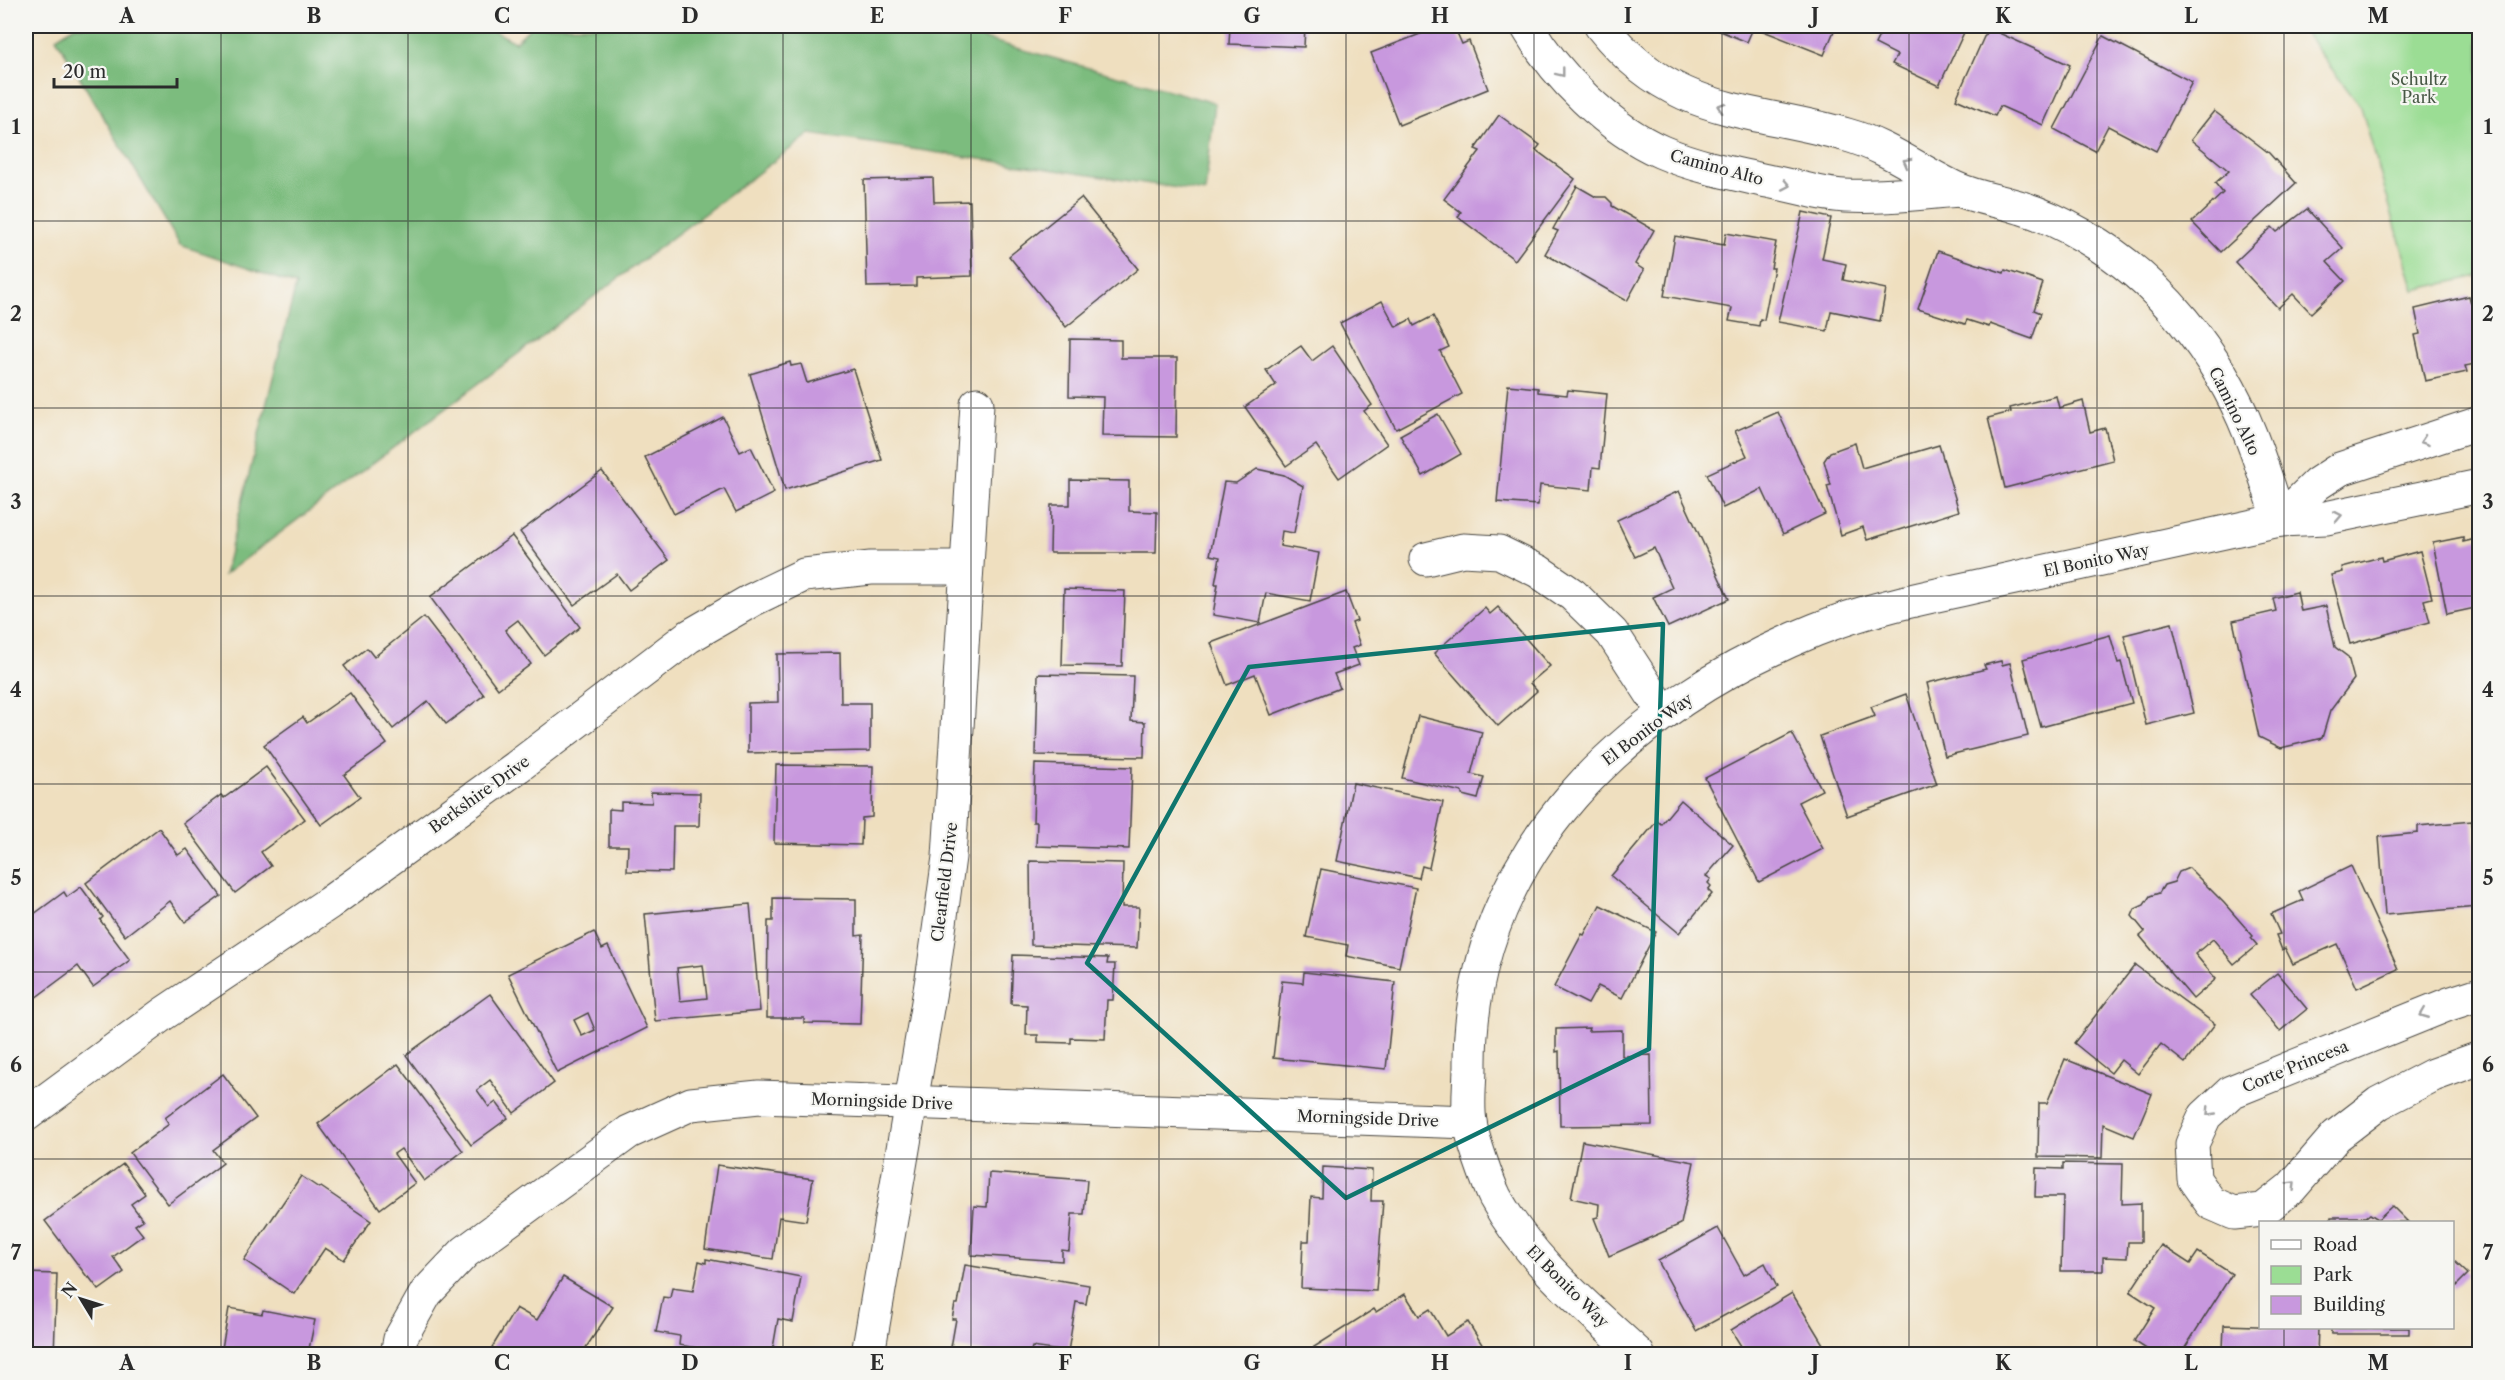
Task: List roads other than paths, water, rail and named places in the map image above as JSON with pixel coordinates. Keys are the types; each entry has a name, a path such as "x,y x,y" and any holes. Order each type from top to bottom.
{"street":[{"name":"Camino Alto","path":"1527,26 1569,82 1611,121 1661,152 1720,171 1841,196 1879,196 1958,190"},
{"name":"Camino Alto","path":"1601,26 1648,72 1686,96 1736,112 1848,135 1889,152 1958,190 2025,208 2083,236 2131,267 2174,310 2218,369 2250,432 2280,520"},
{"name":"Clearfield Drive","path":"868,1354 934,967 949,857 977,404"},
{"path":"2280,520 2317,484 2340,470 2480,423"},
{"name":"El Bonito Way","path":"1638,1354 1572,1293 1528,1248 1494,1194 1470,1122 1469,1040 1480,968 1507,892 1551,822 1601,763 1664,713 1738,665 1828,626 1897,604 2280,520 2326,518 2480,486"},
{"path":"1426,559 1463,550 1499,552 1538,571 1573,595 1612,633 1664,713"},
{"name":"Berkshire Drive","path":"26,1115 163,1014 376,869 517,767 688,638 752,600 804,575 871,568 966,568"},
{"name":"Corte Princesa","path":"2480,994 2449,1004 2231,1092 2205,1116 2192,1144 2194,1179 2211,1203 2234,1213 2263,1209 2291,1188 2336,1136 2379,1103 2433,1076 2480,1058"},
{"name":"Morningside Drive","path":"397,1354 400,1339 426,1293 465,1252 629,1132 691,1104 759,1097 1470,1122"}],"park label":[{"name":"Schultz Park","path":"2419,88"}]}
